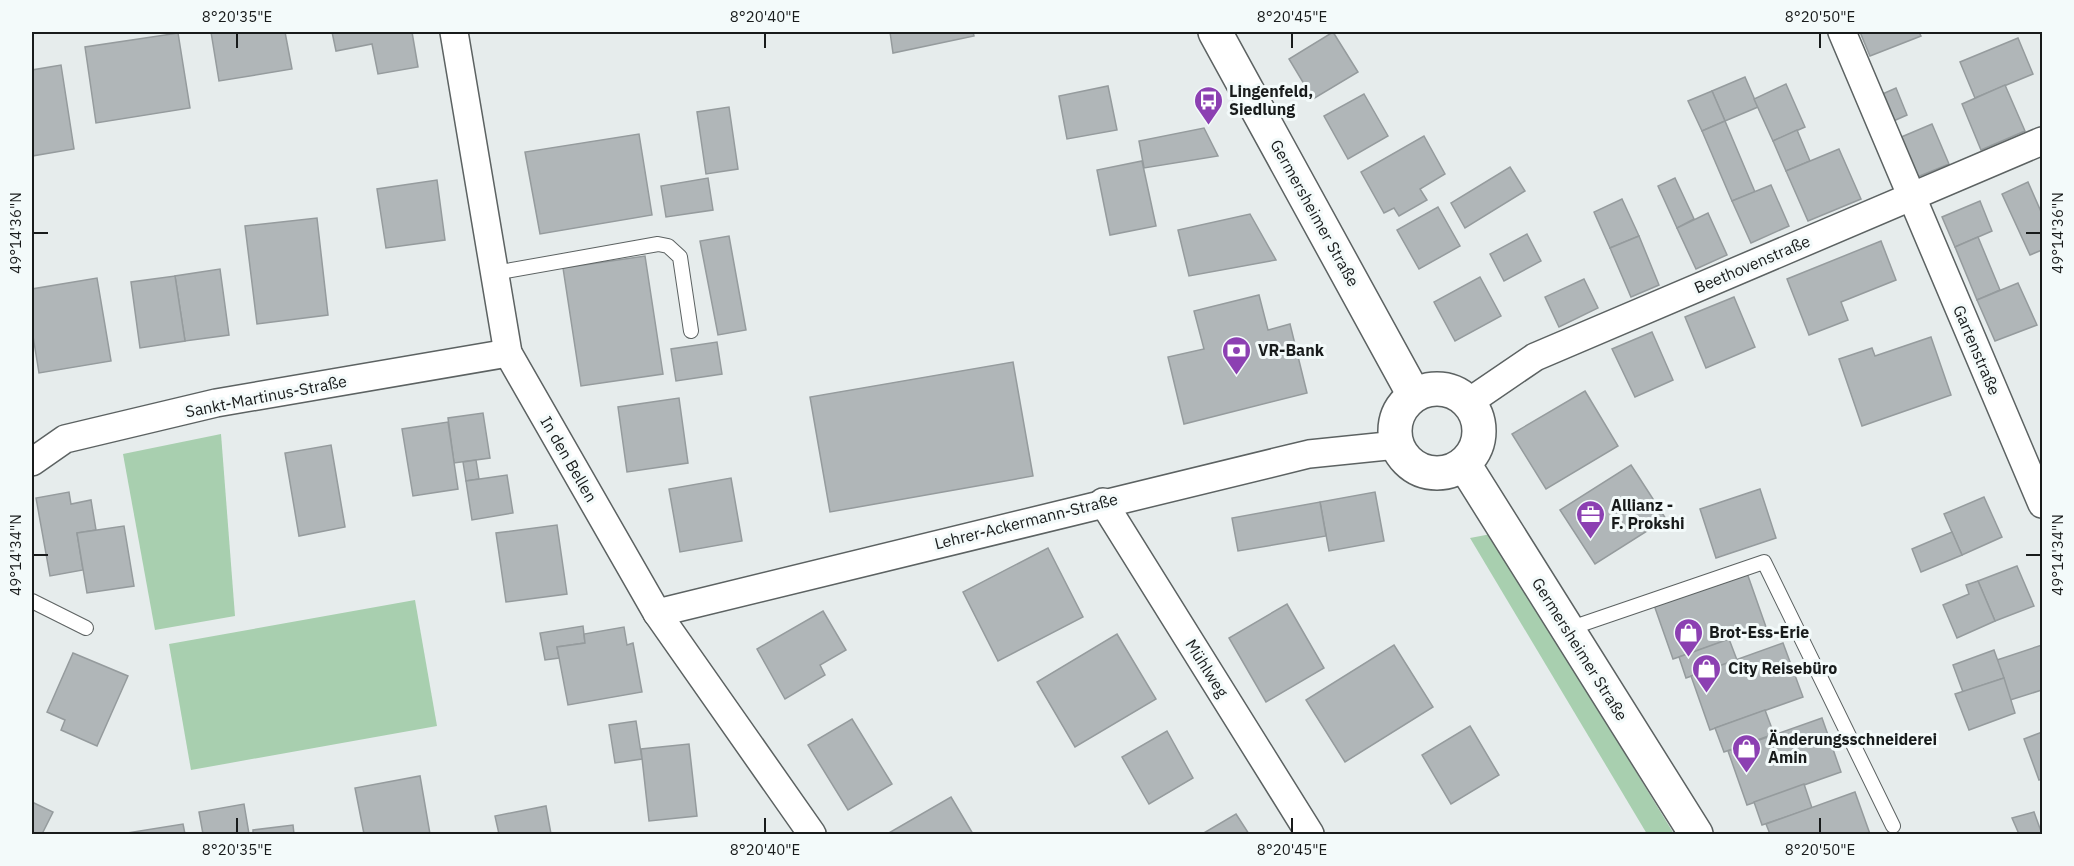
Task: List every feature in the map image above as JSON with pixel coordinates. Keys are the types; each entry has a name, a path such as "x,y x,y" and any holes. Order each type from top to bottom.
{"main road":[{"name":"Germersheimer Straße","path":"1215,32 1414,395"},
{"path":"1437,388 1460,395 1469,402 1476,414 1479,434 1473,454 1464,464 1444,472 1423,471 1412,465 1397,445 1395,431 1397,417 1404,404 1414,395 1437,388"},
{"name":"Germersheimer Straße","path":"1464,464 1696,834"}],"street":[{"name":"In den Bellen","path":"454,32 508,353 657,613 812,834"},
{"name":"Gartenstraße","path":"1842,32 2043,504"},
{"name":"Beethovenstraße","path":"1469,402 1535,357 2043,141"},
{"name":"Sankt-Martinus-Straße","path":"32,462 65,439 216,403 508,353"},
{"name":"Lehrer-Ackermann-Straße","path":"657,613 1103,502 1309,454 1397,445"},
{"name":"Mühlweg","path":"1103,502 1310,834"}],"lane":[{"path":"495,273 658,244 668,246 680,257 691,331"},
{"path":"1568,630 1764,562 1893,826"},
{"path":"32,601 86,628"}],"green space":[{"path":"221,434 235,616 155,630 123,454"},
{"path":"1491,534 1674,834 1647,834 1470,538"},
{"path":"415,600 437,726 191,770 169,644"}],"building":[{"path":"211,32 285,32 292,69 219,81"},
{"path":"332,32 412,32 418,67 378,74 372,44 336,51"},
{"path":"890,32 973,32 974,36 893,53"},
{"path":"1333,32 1358,72 1313,99 1289,59"},
{"path":"1860,32 1919,32 1921,36 1870,56"},
{"path":"178,33 190,108 96,123 85,47"},
{"path":"2018,38 2033,74 1975,98 1960,62"},
{"path":"61,65 74,149 32,156 32,70"},
{"path":"1745,77 1758,107 1725,121 1712,91"},
{"path":"1786,84 1805,127 1773,141 1754,99"},
{"path":"2005,85 2025,131 1981,150 1962,104"},
{"path":"1108,86 1117,130 1067,139 1059,96"},
{"path":"1896,88 1907,115 1889,123 1878,96"},
{"path":"1712,91 1725,121 1702,131 1688,101"},
{"path":"1364,94 1388,136 1348,159 1324,116"},
{"path":"729,107 738,169 706,174 697,112"},
{"path":"1725,121 1755,192 1732,201 1702,131"},
{"path":"1932,124 1949,164 1915,178 1899,138"},
{"path":"1204,128 1218,156 1144,168 1139,141"},
{"path":"1797,130 1810,161 1786,171 1773,141"},
{"path":"639,134 652,215 540,234 525,152"},
{"path":"1424,136 1445,174 1420,189 1427,200 1399,216 1394,208 1384,213 1361,172"},
{"path":"1839,149 1861,199 1808,221 1786,171"},
{"path":"1142,161 1156,226 1110,235 1097,170"},
{"path":"1510,167 1525,191 1465,228 1451,203"},
{"path":"708,178 713,210 666,217 661,186"},
{"path":"1675,178 1694,219 1677,228 1658,186"},
{"path":"437,180 445,240 386,248 377,189"},
{"path":"2028,182 2042,214 2042,250 2030,255 2002,194"},
{"path":"1771,185 1789,226 1751,243 1732,201"},
{"path":"1622,199 1639,236 1610,248 1594,212"},
{"path":"1980,201 1992,231 1955,247 1942,217"},
{"path":"1438,207 1460,246 1419,269 1397,230"},
{"path":"1708,213 1727,255 1696,269 1677,228"},
{"path":"1250,214 1276,260 1189,276 1178,230"},
{"path":"317,218 328,315 257,324 245,226"},
{"path":"1527,234 1541,261 1504,281 1490,254"},
{"path":"729,236 746,330 718,335 700,241"},
{"path":"1639,236 1659,285 1631,297 1610,248"},
{"path":"1978,237 2000,290 1977,300 1955,247"},
{"path":"1881,241 1896,280 1841,302 1848,320 1809,335 1787,279"},
{"path":"645,256 663,374 581,386 563,268"},
{"path":"220,269 229,335 185,341 175,276"},
{"path":"175,276 185,341 140,348 131,282"},
{"path":"1480,277 1501,316 1455,341 1434,302"},
{"path":"97,278 111,361 39,373 32,330 32,289"},
{"path":"1584,279 1598,308 1559,327 1545,297"},
{"path":"2018,283 2037,325 1995,341 1977,300"},
{"name":"VR-Bank","path":"1259,295 1268,330 1290,324 1307,393 1184,424 1168,357 1204,349 1194,311"},
{"path":"1734,297 1755,347 1706,368 1685,317"},
{"path":"1652,332 1673,380 1635,397 1612,349"},
{"path":"1931,337 1951,395 1862,426 1839,359 1872,348 1875,356"},
{"path":"717,342 722,374 676,381 671,349"},
{"path":"1013,362 1033,476 830,512 810,397"},
{"path":"1585,391 1618,446 1546,489 1512,434"},
{"path":"679,398 688,463 627,472 618,407"},
{"path":"483,413 490,458 454,463 448,418"},
{"path":"448,422 458,489 413,496 402,429"},
{"path":"331,445 345,527 299,536 285,453"},
{"path":"476,460 479,479 466,481 463,462"},
{"path":"1631,465 1666,519 1595,564 1560,510"},
{"path":"507,475 513,513 472,520 466,481"},
{"path":"731,478 742,541 680,552 669,489"},
{"path":"1760,489 1776,538 1716,558 1700,509"},
{"path":"69,492 71,504 91,500 96,530 77,533 83,570 50,576 36,498"},
{"path":"1375,492 1384,541 1329,551 1320,502"},
{"path":"1984,497 2002,537 1962,555 1944,514"},
{"path":"1320,502 1326,536 1238,551 1232,518"},
{"path":"557,525 567,594 506,602 496,533"},
{"path":"124,526 134,586 87,593 77,533"},
{"path":"1952,532 1962,555 1921,572 1912,549"},
{"path":"1048,548 1083,617 998,661 963,592"},
{"path":"2017,566 2034,606 1995,621 1978,581"},
{"path":"1747,573 1766,627 1673,659 1654,605"},
{"path":"1978,581 1995,621 1957,638 1943,605 1969,594 1966,585"},
{"path":"1287,604 1324,668 1266,702 1229,638"},
{"path":"823,611 846,650 820,665 825,675 785,699 757,649"},
{"path":"583,626 585,643 557,647 559,658 545,660 540,633"},
{"path":"624,627 627,645 633,643 642,692 568,705 557,647 585,643 584,634"},
{"path":"1117,634 1156,699 1075,747 1037,682"},
{"path":"1729,639 1737,660 1686,678 1679,657"},
{"path":"1783,643 1803,697 1710,730 1691,676"},
{"path":"1394,645 1433,707 1345,762 1306,700"},
{"path":"2042,645 2042,690 2010,700 1997,660"},
{"path":"1994,650 2004,678 1963,692 1953,665"},
{"path":"73,653 128,676 97,746 61,730 65,720 47,712"},
{"path":"2004,678 2015,713 1969,730 1955,694"},
{"path":"1765,710 1774,734 1724,752 1715,728"},
{"path":"1822,718 1841,772 1747,805 1728,751"},
{"path":"852,719 892,784 848,810 808,745"},
{"path":"636,721 642,759 615,763 609,725"},
{"path":"1470,726 1499,775 1451,804 1422,755"},
{"path":"1167,731 1193,778 1149,804 1122,757"},
{"path":"2042,732 2042,779 2039,780 2024,739"},
{"path":"689,744 697,816 649,821 641,749"},
{"path":"420,776 430,834 364,834 355,788"},
{"path":"1804,784 1812,808 1762,825 1754,802"},
{"path":"1855,792 1870,834 1770,834 1766,824"},
{"path":"951,797 973,834 887,834"},
{"path":"32,802 53,812 42,834 32,834"},
{"path":"244,804 249,834 203,834 199,812"},
{"path":"546,806 551,834 499,834 495,816"},
{"path":"2034,812 2042,834 2019,834 2012,818"},
{"path":"1236,814 1249,834 1202,834"},
{"path":"183,824 185,834 121,834"},
{"path":"293,825 294,834 253,834 253,830"}],"place":[{"name":"Lingenfeld, Siedlung","path":"1208,126"},
{"name":"VR-Bank","path":"1237,376"},
{"name":"Allianz - F. Prokshi","path":"1590,540"},
{"name":"Brot-Ess-Erie","path":"1688,658"},
{"name":"City Reisebüro","path":"1707,694"},
{"name":"Änderungsschneiderei Amin","path":"1747,774"}]}
